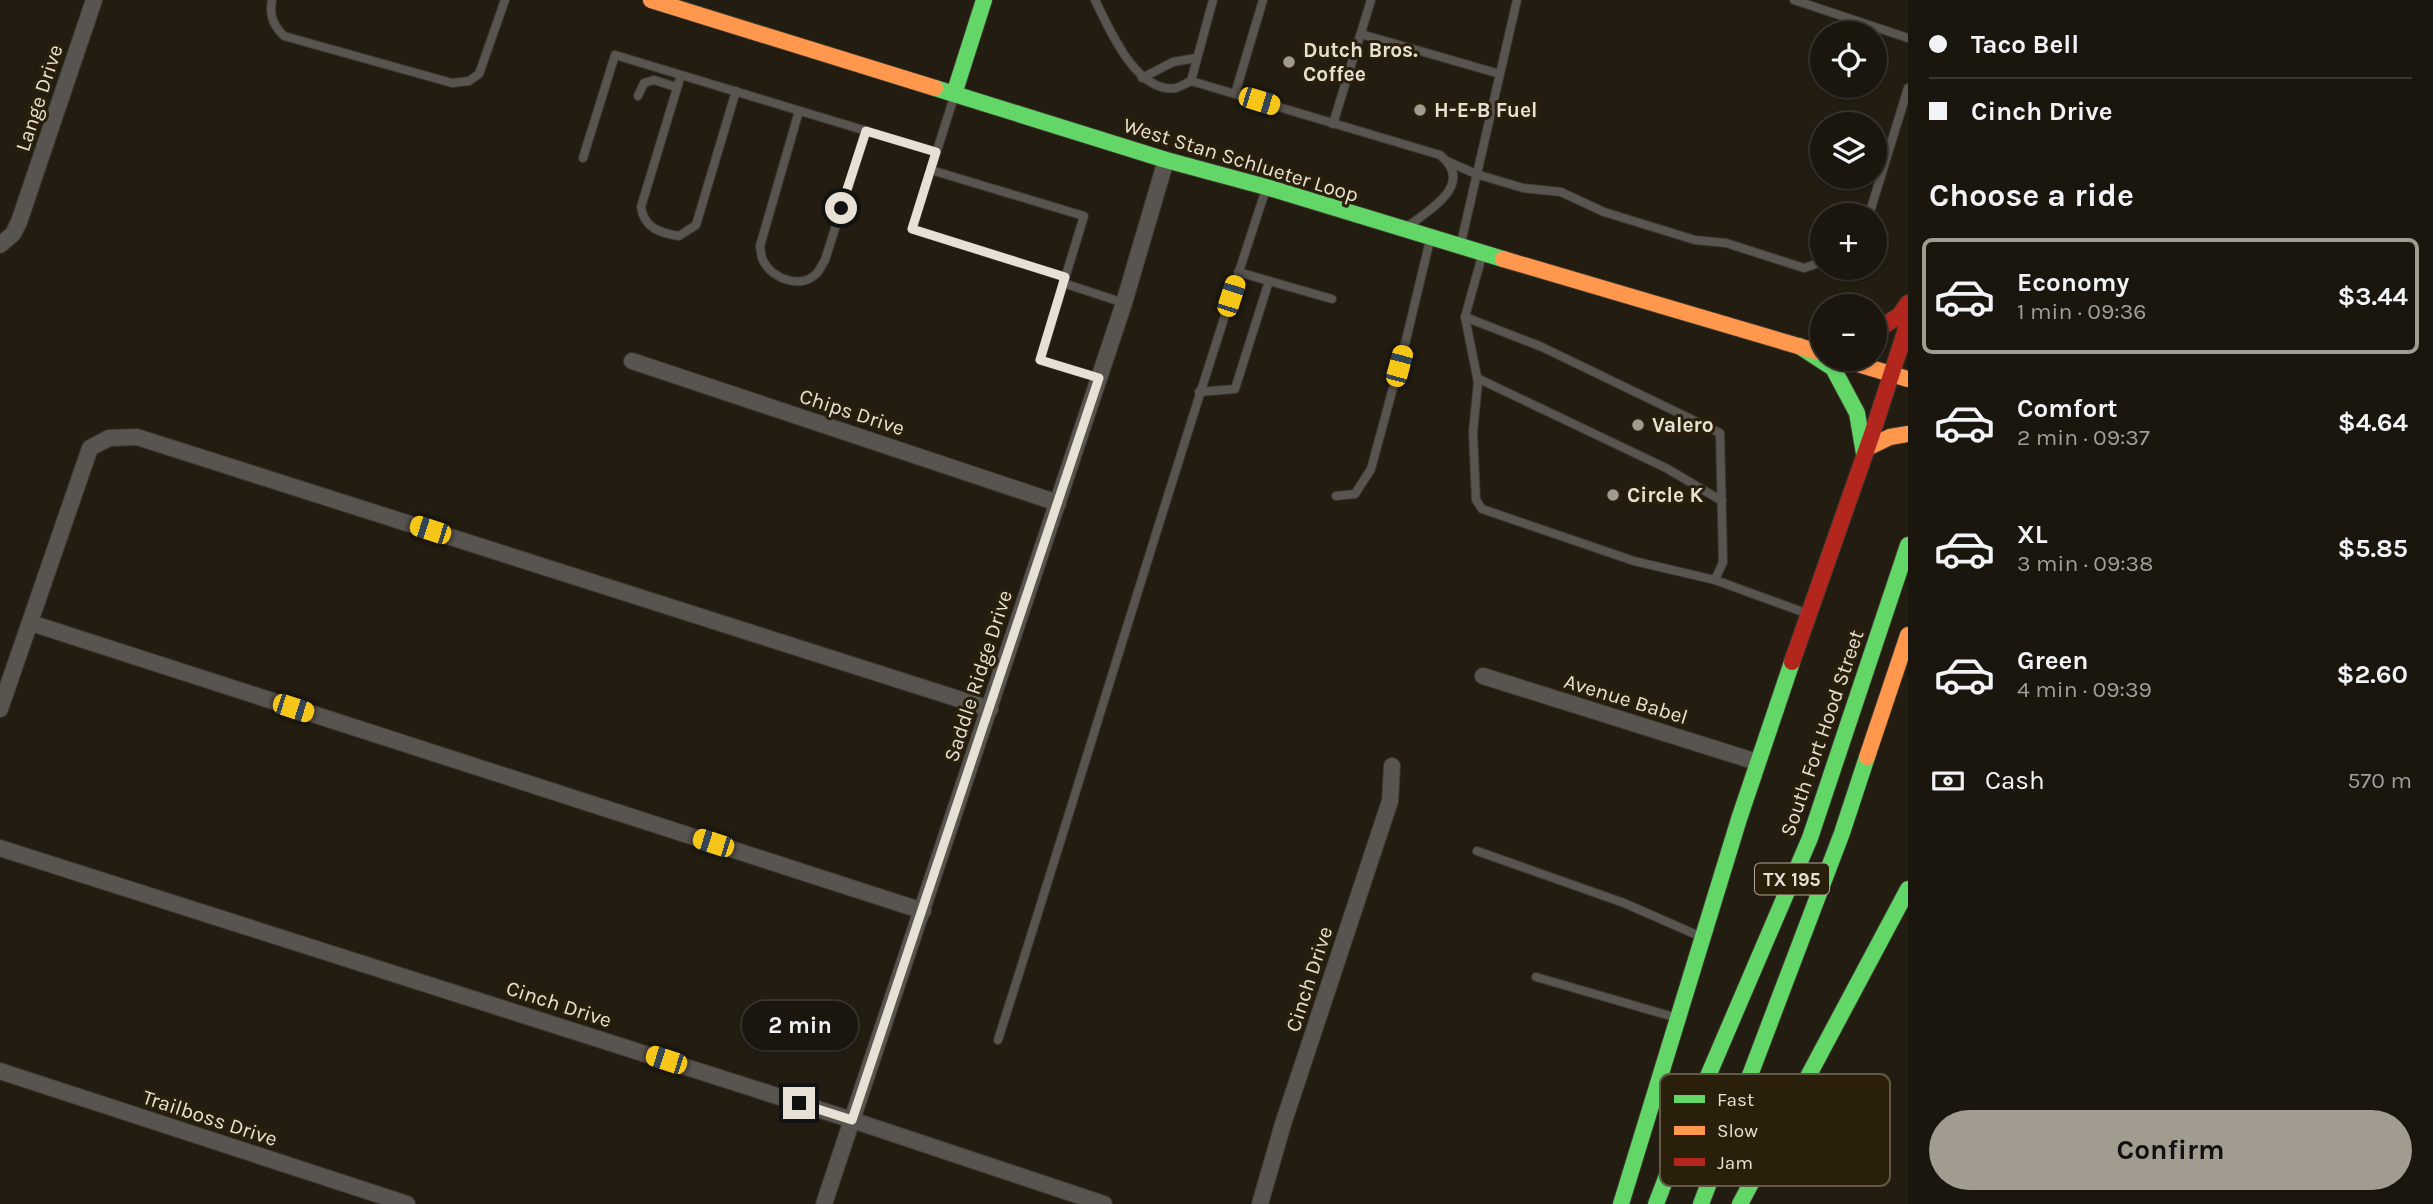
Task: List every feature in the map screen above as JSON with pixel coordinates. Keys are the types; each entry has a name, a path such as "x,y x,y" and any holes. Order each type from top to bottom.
{"main road":[{"name":"West Stan Schlueter Loop","path":"651,0 1166,160 1266,187 1810,349"},
{"path":"954,94 984,0"},
{"path":"1887,323 1900,315 1908,303"},
{"path":"1662,1074 1757,762 1867,452 1900,377 1908,323"},
{"path":"1799,346 1810,345"},
{"path":"1799,346 1833,368 1857,413 1867,452"},
{"path":"1880,371 1900,377"},
{"path":"1867,452 1890,437 1908,434"},
{"name":"South Fort Hood Street","path":"1709,1074 1810,838 1908,545"},
{"name":"TX 195","path":"1750,1074 1842,833 1908,635"},
{"path":"1809,1074 1908,889"},
{"path":"1621,1204 1660,1081"},
{"name":"South Fort Hood Street","path":"1656,1204 1663,1186"},
{"name":"TX 195","path":"1701,1204 1708,1186"},
{"path":"1740,1204 1750,1186"}],"street":[{"name":"Lange Drive","path":"1,244 13,234 19,222 94,0"},
{"name":"Saddle Ridge Drive","path":"824,1204 1124,303 1166,160"},
{"name":"Chips Drive","path":"632,361 1058,503"},
{"path":"0,709 89,448 109,438 137,436 990,709"},
{"path":"31,623 923,911"},
{"name":"Avenue Babel","path":"1483,676 1757,762"},
{"name":"Cinch Drive","path":"1260,1204 1391,802 1392,766"},
{"name":"Cinch Drive","path":"0,848 852,1120 1104,1204"},
{"name":"Trailboss Drive","path":"0,1071 407,1204"}],"lane":[{"path":"272,0 271,17 284,36 452,83 469,81 479,74 505,0"},
{"path":"1094,0 1118,46 1142,78 1158,86 1176,88 1191,81 1440,155 1476,174 1523,188 1561,192 1604,212 1695,240 1726,243 1804,268 1810,266"},
{"path":"1191,81 1213,0"},
{"path":"1235,94 1263,0"},
{"path":"1333,124 1371,0"},
{"path":"1460,246 1517,0"},
{"path":"1794,0 1908,38"},
{"path":"1361,34 1500,74"},
{"path":"583,158 615,55 936,152"},
{"path":"1142,78 1173,62 1196,58"},
{"path":"681,75 640,207 648,225 661,233 678,236 696,225 736,92"},
{"path":"638,96 645,83 650,81 677,88"},
{"path":"1873,203 1908,88"},
{"path":"954,94 912,229 1124,303"},
{"path":"799,111 760,246 763,261 772,273 785,280 800,281 815,276 825,260 866,131"},
{"path":"1404,230 1449,194 1453,184 1453,172 1449,162"},
{"path":"931,170 1084,216 1040,360 1099,378"},
{"path":"998,1040 1089,754 1199,392 1266,187"},
{"path":"1336,496 1355,494 1371,469 1431,237"},
{"path":"1483,253 1465,317 1477,378 1475,486 1476,500 1482,509 1634,561 1716,580 1810,614"},
{"path":"1238,272 1332,299"},
{"path":"1199,392 1235,389 1269,281"},
{"path":"1465,317 1542,347 1720,433 1723,562 1716,580"},
{"path":"1477,378 1666,468 1721,501"},
{"path":"1477,851 1624,903 1703,938"},
{"path":"1536,976 1680,1018"}],"traffic: fast":[{"path":"954,94 984,0"},
{"path":"935,88 1166,160 1266,187 1503,259"},
{"path":"1799,346 1833,368 1857,413 1864,454"},
{"path":"1709,1074 1810,838 1908,545"},
{"path":"1661,1074 1739,819 1792,662"},
{"path":"1750,1074 1842,833 1867,757"},
{"path":"1809,1074 1908,889"},
{"path":"1621,1204 1660,1077"},
{"path":"1656,1204 1663,1186"},
{"path":"1701,1204 1708,1186"},
{"path":"1740,1204 1750,1186"}],"traffic: slow":[{"path":"651,0 935,88"},
{"path":"1503,259 1810,350"},
{"path":"1881,371 1908,379"},
{"path":"1869,447 1890,437 1908,434"},
{"path":"1867,757 1908,635"}],"traffic: jam":[{"path":"1887,324 1900,315 1908,303"},
{"path":"1792,662 1908,323"}],"place":[{"name":"Dutch Bros. Coffee","path":"1289,62"},
{"name":"H-E-B Fuel","path":"1420,110"},
{"name":"Valero","path":"1638,425"},
{"name":"Circle K","path":"1613,495"}],"route":[{"path":"799,1103 852,1120 1099,378 1040,360 1065,277 912,229 936,152 866,131 841,208"}]}
